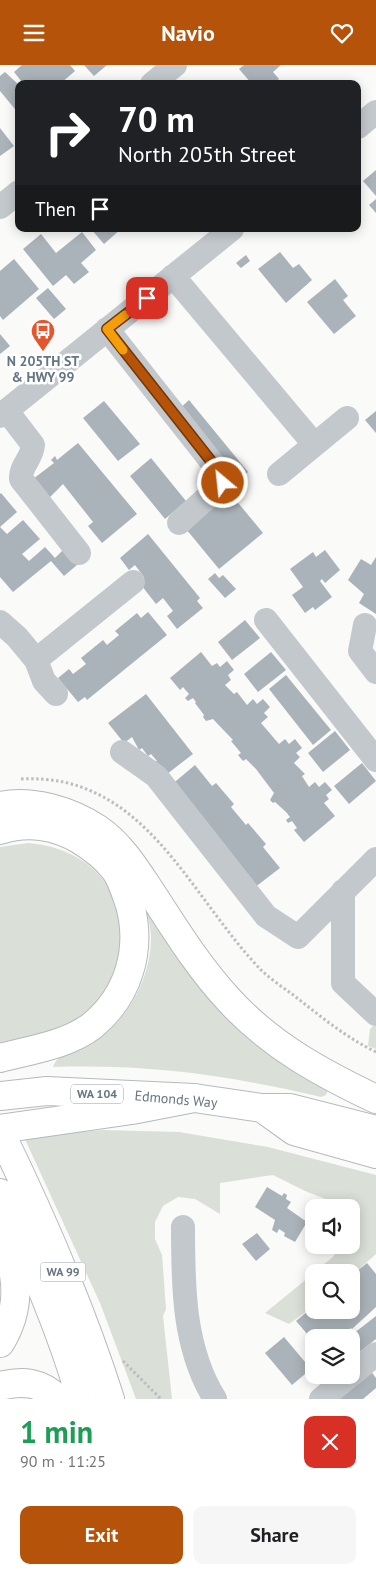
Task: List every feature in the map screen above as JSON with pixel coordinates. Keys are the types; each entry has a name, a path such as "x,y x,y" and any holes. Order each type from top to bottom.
{"main road":[{"path":"0,805 14,803 43,806 70,814 98,829 121,851 198,963 254,1026 291,1055 337,1081 376,1099"},
{"path":"0,830 8,827 36,825 55,828 71,834 97,851 116,871 127,896 133,918 136,941 124,987 111,1008 91,1026 66,1039 0,1058"},
{"name":"Edmonds Way","path":"0,1096 47,1091 194,1098 262,1108 290,1108 376,1130"},
{"path":"3,1136 194,1098"},
{"name":"Edmonds Way","path":"262,1108 294,1131 376,1155"},
{"name":"WA 99","path":"3,1136 63,1272 94,1351 110,1399"},
{"name":"WA 99","path":"0,1193 39,1281 74,1372 81,1399"},
{"path":"0,1216 16,1280 16,1306 13,1319 0,1343"},
{"path":"0,1386 20,1382 36,1384 49,1390 58,1399"}],"street":[{"path":"157,80 175,65"},
{"path":"361,125 376,113"},
{"path":"0,207 15,195"},
{"path":"79,553 21,479 20,472 33,452 33,445 3,413 228,232"},
{"path":"173,276 314,445"},
{"path":"107,329 222,475 223,483 179,523"},
{"path":"279,474 347,418"},
{"path":"36,660 133,582"},
{"path":"266,621 376,760"},
{"path":"0,622 17,637 36,660 44,681 56,694"},
{"path":"365,625 360,651 376,672"},
{"path":"122,752 156,776 266,916 298,937 376,859"},
{"path":"343,891 344,983 376,1014"},
{"path":"183,1227 183,1295 196,1358 215,1399"},
{"path":"360,1367 376,1354"},
{"path":"321,1399 340,1384"}],"path":[{"path":"16,779 60,781 97,793 125,811 153,836 182,869 230,935 263,972 353,1041 376,1052"},
{"path":"117,1356 161,1399"}],"shaded area":[{"path":"28,843 62,850 90,867 102,878 118,907 123,925 123,935 113,981 97,1006 86,1015 63,1028 0,1047 0,847"},
{"path":"142,898 325,1086 328,1091 326,1095 321,1097 220,1077 156,1069 53,1067 60,1057 89,1045 106,1033 127,1010 136,996 147,966 151,935 148,916"},
{"path":"376,1023 376,1049 368,1046 370,1029"},
{"path":"103,1130 179,1132 268,1147 376,1175 376,1254 360,1268 360,1264 324,1264 335,1254 360,1254 360,1199 326,1199 273,1175 220,1183 220,1214 195,1199 178,1197 163,1206 155,1222 155,1239 162,1255 166,1309 163,1316 172,1399 136,1399 100,1303 24,1137"},
{"path":"305,1280 305,1312 289,1324 265,1313"}],"building":[{"path":"22,65 70,65 75,71 65,80 20,80 14,72"},
{"path":"84,65 107,65 94,76"},
{"path":"244,65 281,65 273,72 278,80 249,80 239,69"},
{"path":"5,72 15,81 15,109 0,91 0,76"},
{"path":"0,128 14,146 0,156"},
{"path":"376,170 376,196 363,181"},
{"path":"376,199 376,213 369,205"},
{"path":"82,232 96,250 81,263 89,272 74,284 66,275 53,286 23,249 41,234 56,253"},
{"path":"94,232 118,232 104,244"},
{"path":"280,252 293,268 299,264 312,280 286,303 258,269"},
{"path":"246,255 250,261 241,268 236,263"},
{"path":"14,259 39,289 3,320 0,316 0,271"},
{"path":"335,279 348,296 343,300 356,316 334,334 307,302"},
{"path":"48,288 66,309 54,319 36,298"},
{"path":"0,334 10,346 0,354"},
{"path":"189,400 248,472 236,482 178,410"},
{"path":"104,401 140,444 118,461 83,418"},
{"path":"376,411 376,433 365,420"},
{"path":"78,443 137,514 102,543 88,526 93,522 63,484 49,498 33,479 54,463 51,460 55,456 57,460"},
{"path":"151,458 186,501 165,519 130,476"},
{"path":"1,493 17,512 0,527 0,494"},
{"path":"230,493 263,533 219,569 186,529"},
{"path":"23,520 40,539 22,554 29,561 45,547 55,558 63,550 77,565 64,576 51,561 13,592 0,577 0,527 7,534"},
{"path":"148,534 200,598 197,601 203,608 177,629 167,616 173,611 163,598 156,604 138,581 144,577 135,565 129,570 120,558"},
{"path":"325,550 340,570 325,583 322,579 320,581 332,597 315,610 313,607 305,613 292,595 303,587 290,569 313,552 316,557"},
{"path":"376,557 376,614 359,603 364,594 348,580 361,559 371,565"},
{"path":"215,573 219,578 223,575 236,589 225,598 208,579"},
{"path":"148,612 167,635 87,700 85,697 78,702 58,678 69,669 73,674 86,664 81,658 103,640 107,645 119,635 115,631 137,613 141,618"},
{"path":"245,620 260,638 232,660 218,642"},
{"path":"201,652 212,666 217,663 220,667 227,661 234,670 228,675 231,680 225,685 234,694 237,692 247,705 253,699 257,704 263,699 270,707 264,713 268,717 261,723 279,744 285,739 289,744 295,739 302,748 296,753 300,757 294,763 305,774 302,776 309,787 315,782 319,787 325,782 332,790 326,795 329,799 324,803 335,816 304,842 294,830 297,828 292,821 288,823 286,820 290,817 286,812 270,800 274,793 256,769 246,759 243,761 238,755 241,753 231,741 233,740 213,719 206,721 193,698 188,701 185,698 189,694 183,687 180,690 170,678"},
{"path":"271,652 286,670 258,692 244,674"},
{"path":"286,675 331,730 313,745 269,689"},
{"path":"146,694 193,754 167,774 155,762 157,761 151,754 148,756 142,748 139,750 132,737 124,743 108,723"},
{"path":"335,731 350,750 323,772 308,753"},
{"path":"362,763 376,781 349,804 334,786"},
{"path":"195,765 212,786 216,783 234,804 231,807 266,844 263,847 280,868 254,888 170,786"},
{"path":"267,1187 282,1196 284,1193 287,1195 286,1199 291,1202 287,1208 305,1221 305,1225 295,1242 284,1236 285,1233 279,1229 277,1233 272,1230 275,1220 255,1207"},
{"path":"257,1233 270,1249 256,1261 242,1244"},
{"path":"367,1263 376,1274 376,1307 352,1329 305,1329 305,1332 296,1321 305,1314 305,1319 360,1319 360,1269"},
{"path":"376,1316 376,1339 360,1352 360,1329"},
{"path":"284,1337 305,1362 305,1374 292,1385 265,1353"},
{"path":"370,1370 376,1378 376,1388 363,1399 335,1399 353,1384 360,1384 360,1378"}],"slow traffic":[{"path":"123,350 107,329 125,315"}],"place":[{"name":"N 205TH ST & HWY 99","path":"43,352"}],"route":[{"path":"147,298 107,329 222,475 223,483"}]}
